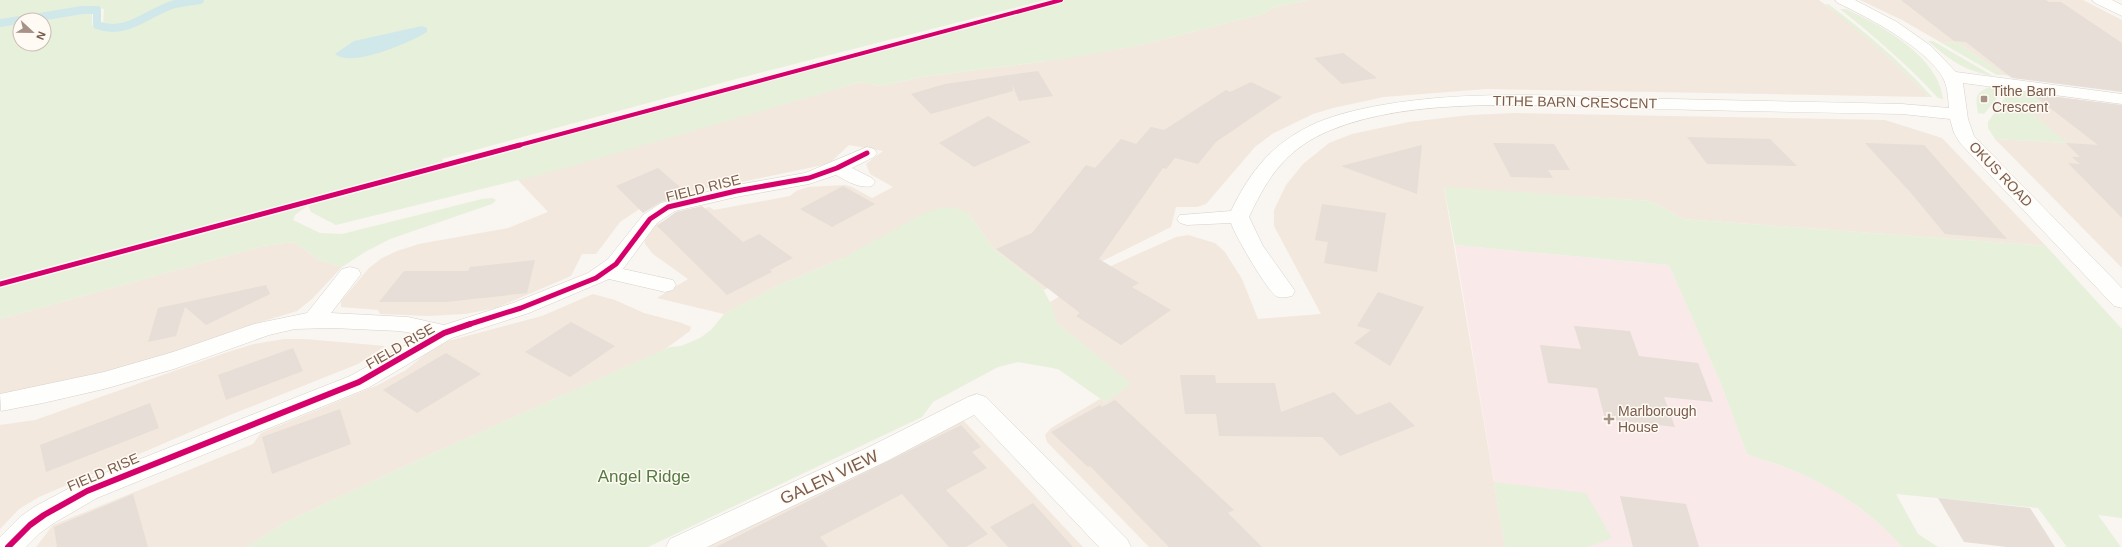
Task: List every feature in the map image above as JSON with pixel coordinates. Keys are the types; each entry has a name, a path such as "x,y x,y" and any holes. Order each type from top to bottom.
{"street":[{"name":"OKUS ROAD","path":"1843,0 1904,32 1923,46 1950,76 1957,96 1958,114 1964,135 1967,139 2122,301"},
{"path":"2100,0 2122,11"},
{"path":"1950,76 2122,99"},
{"name":"TITHE BARN CRESCENT","path":"1239,217 1255,184 1268,166 1289,145 1318,129 1356,116 1395,108 1497,100 1902,109 1958,114"},
{"name":"FIELD RISE","path":"8,547 30,525 44,515 87,491 359,382 444,333 561,293 607,272 624,254 641,229 650,219 668,207 729,192 809,178 837,168 867,153"},
{"path":"837,168 865,182"},
{"path":"1187,219 1239,217 1243,230 1249,241 1284,291"},
{"path":"607,272 665,285"},
{"path":"313,321 350,274"},
{"name":"FIELD RISE","path":"1,402 88,386 178,359 254,333 294,322 313,321 405,324 422,326 444,333"},
{"name":"GALEN VIEW","path":"680,547 880,453 977,403 1117,547"}],"shaded area":[{"path":"1308,0 1819,0 1851,24 1886,55 1929,97 1486,89 1384,97 1313,114 1272,134 1255,147 1206,204 1197,207 1176,207 1171,227 1044,290 994,249 968,213 843,258 779,285 724,314 657,298 688,279 653,254 645,244 644,236 652,227 665,220 709,207 714,210 790,196 796,191 808,187 845,185 852,187 872,198 893,187 870,174 866,164 883,151 849,145 831,162 823,165 691,191 647,204 620,222 596,254 582,254 571,276 496,308 465,314 428,316 380,314 378,310 341,307 341,301 369,268 382,258 397,251 419,244 508,228 548,212 518,180 861,82 881,86 922,77 1040,62 1137,46 1266,13 1272,8"},
{"path":"1860,0 2083,0 2122,20 2122,91 2004,75 1959,43 1940,42 1902,20"},
{"path":"2073,99 2122,106 2122,268 1995,139 2066,143 2026,108 2045,108 2037,101 2077,101"},
{"path":"1516,113 1885,120 1942,138 2046,246 1684,219 1650,201 1444,188 1505,547 1149,547 1047,442 1045,435 1051,428 1100,399 1105,402 1131,384 1056,322 1050,302 1111,266 1176,237 1188,235 1215,243 1225,252 1242,279 1258,319 1321,314 1274,226 1274,210 1286,185 1303,164 1329,143 1352,134 1409,122 1470,115"},
{"path":"294,242 319,260 342,267 312,299 297,311 241,328 150,361 0,398 0,319 263,246"},
{"name":"Marlborough House","path":"1455,245 1669,265 1721,384 1747,454 1801,473 1836,491 1869,515 1893,536 1902,547 1505,547"},
{"path":"593,294 615,300 644,313 682,323 691,327 690,331 664,350 416,461 284,523 247,547 36,547 53,525 253,444 261,433 378,385 406,370 428,352 448,341 542,316"},
{"path":"284,339 305,339 385,346 358,364 230,415 39,497 19,509 0,529 0,425 35,420 225,353 254,344"},
{"path":"963,420 1083,547 708,547"}],"green space":[{"path":"0,0 192,0 168,5 128,24 119,26 103,25 104,9 98,8 52,14 52,12 12,12 12,19 0,21"},
{"path":"205,0 1045,0 736,79 442,159 446,167 1048,0 1308,0 1272,8 1266,13 1137,46 1062,59 922,77 881,86 861,82 551,172 336,225 311,212 308,205 295,215 293,220 320,233 342,234 482,199 492,198 496,200 492,204 390,239 365,252 342,267 319,260 294,242 263,246 0,319 0,25 12,23 12,52 52,52 52,17 89,12 92,13 92,25 102,30 112,31 134,25 165,10 186,3"},
{"path":"1825,4 1828,4 1883,48 1932,97 1929,97 1886,55"},
{"path":"1840,9 1846,9 1891,33 1920,56 1931,69 1939,84 1943,99 1938,98 1891,52"},
{"path":"1928,41 1933,41 1993,76 1965,68 1943,54"},
{"path":"1940,42 1959,43 2004,75 1997,75"},
{"path":"1990,87 2003,87 2004,89 1984,114 1978,113 1977,96 1981,91"},
{"path":"2010,90 2073,99 2077,101 2038,101 2046,108 2026,108 2067,143 1995,139 1988,128 1988,122"},
{"path":"1444,187 1650,201 1684,219 2046,246 2122,329 2122,518 2098,515 2121,547 2067,547 2038,508 1896,494 1918,534 1938,547 1902,547 1869,515 1830,488 1795,471 1747,454 1721,384 1669,265 1455,245"},
{"name":"Angel Ridge","path":"942,207 955,208 968,213 994,249 1042,287 1053,308 1056,322 1132,384 1105,402 1058,369 1018,362 998,367 933,402 922,417 648,547 247,547 284,523 416,461 670,347 681,346 700,338 711,330 724,314 779,285 843,258 924,213"},
{"path":"1494,482 1586,493 1612,538 1587,547 1505,547"}],"water":[{"path":"422,26 427,28 427,32 419,37 381,52 354,58 343,58 335,54 354,41"}],"building":[{"path":"1901,0 2046,0 2049,2 2061,2 2122,43 2122,92 2012,78 1966,42 1954,41"},
{"path":"1343,53 1377,78 1342,84 1314,58"},
{"path":"1038,71 1053,96 1019,101 1012,84 1013,91 931,114 911,94 945,84"},
{"path":"1251,82 1282,97 1216,142 1198,164 1175,158 1166,169 1163,168 1099,259 1139,283 1132,287 1171,310 1121,345 1076,316 1080,313 996,249 1032,233 1086,165 1095,168 1121,139 1136,144 1151,127 1164,130 1226,90 1230,92"},
{"path":"2032,94 2122,105 2122,218 2068,163 2080,164 2072,157 2080,157 2066,143 2098,145"},
{"path":"988,116 1031,142 974,167 939,143"},
{"path":"1687,137 1770,139 1797,166 1707,164"},
{"path":"1493,143 1554,144 1570,170 1548,170 1553,178 1511,177"},
{"path":"1865,143 1924,145 2007,239 1945,234 1911,193"},
{"path":"1422,145 1417,194 1341,166"},
{"path":"658,168 689,195 661,202 643,213 616,186"},
{"path":"843,186 875,204 832,227 800,209"},
{"path":"1322,204 1386,213 1377,272 1324,263 1328,242 1315,240"},
{"path":"702,206 743,242 759,234 793,258 770,270 772,272 727,295 657,226 676,212"},
{"path":"535,260 527,293 446,302 379,302 404,271 468,271 470,267"},
{"path":"266,285 270,294 206,325 185,307 176,336 148,342 158,308"},
{"path":"1378,292 1424,307 1390,366 1354,343 1371,330 1357,326"},
{"path":"571,322 615,346 570,377 525,352"},
{"path":"1574,326 1630,331 1639,356 1698,363 1713,402 1664,397 1675,427 1605,419 1597,388 1548,383 1540,345 1581,349"},
{"path":"293,348 303,371 226,400 218,375"},
{"path":"446,353 481,374 417,413 383,390"},
{"path":"1180,375 1215,375 1216,383 1275,383 1281,412 1334,392 1357,415 1390,402 1415,426 1340,456 1322,437 1219,436 1216,414 1185,414"},
{"path":"1115,400 1234,510 1228,513 1262,547 1169,547 1090,466 1088,467 1051,432 1100,405 1102,407"},
{"path":"150,403 159,428 46,472 40,445"},
{"path":"340,409 351,444 272,474 262,437"},
{"path":"961,425 981,447 972,452 987,468 946,490 988,534 966,547 949,547 902,494 820,537 828,547 716,547"},
{"path":"133,494 148,547 57,547 54,527"},
{"path":"1620,496 1686,504 1699,547 1633,547"},
{"path":"1938,498 2030,508 2055,547 2007,547 1964,542"},
{"path":"1033,503 1073,547 1008,547 990,527"}],"waterway":[{"path":"52,15 82,10 97,10 97,25 107,28 116,28 134,23 173,5 200,0"},
{"path":"0,23 12,21"}],"cycle path":[{"path":"0,284 1061,0"},
{"path":"8,547 30,525 44,515 87,491 359,382 444,333 521,308 596,278 616,264 650,219 668,207 736,191 809,178 837,168 867,153"}],"place":[{"name":"Tithe Barn Crescent","path":"1984,99"},
{"name":"Marlborough House","path":"1609,419"}]}
